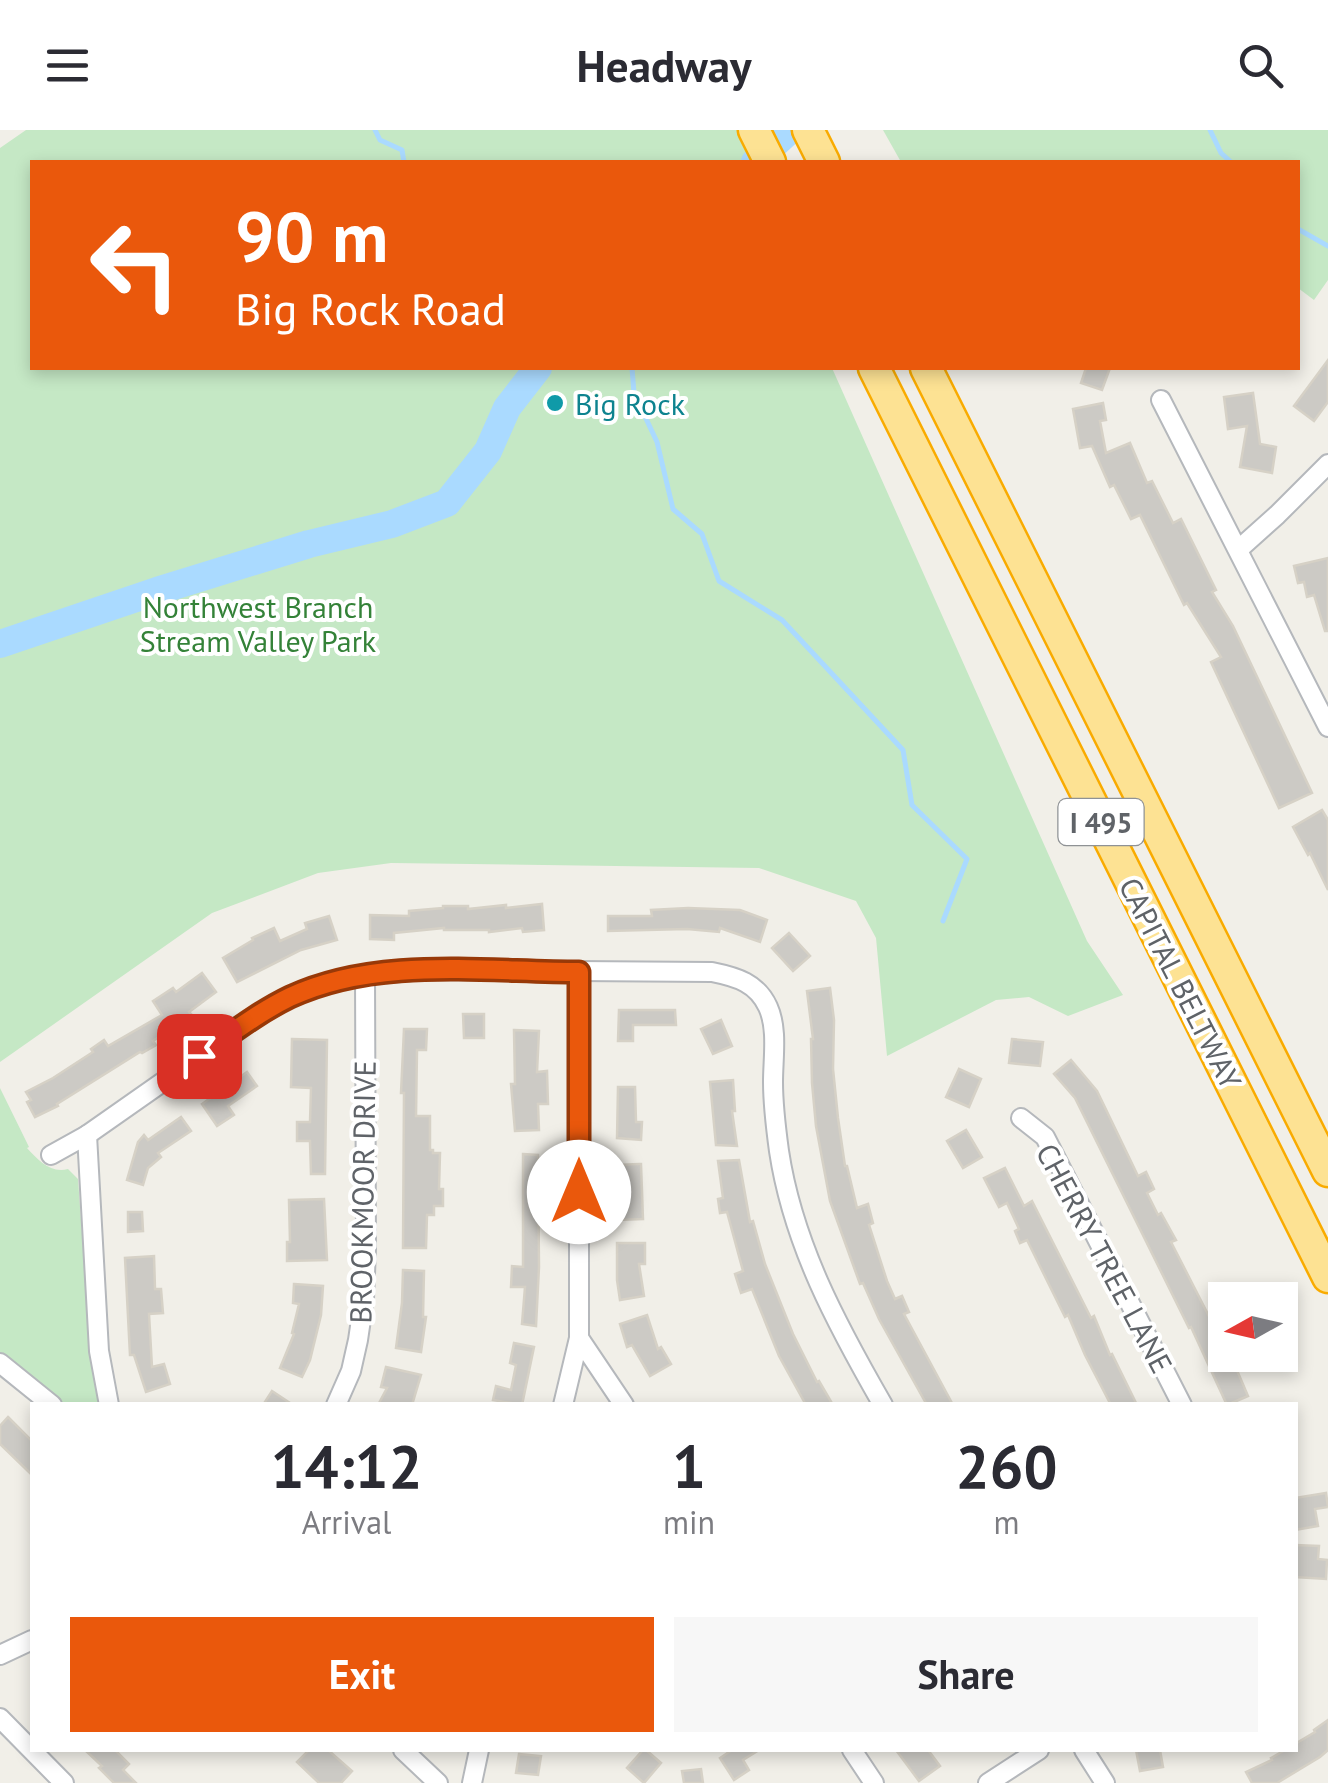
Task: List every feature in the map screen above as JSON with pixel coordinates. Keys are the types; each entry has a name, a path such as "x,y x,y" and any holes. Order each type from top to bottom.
{"highway":[{"path":"754,130 769,160"},
{"path":"808,130 823,160"},
{"name":"CAPITAL BELTWAY","path":"875,370 1328,1276"},
{"name":"CAPITAL BELTWAY","path":"927,370 1328,1171"}],"street":[{"path":"1161,400 1328,727"},
{"path":"1239,549 1328,464"},
{"path":"51,1156 87,1136 254,1018 325,984 365,975 425,970 712,972 744,980 758,990 770,1012 779,1152 796,1223 820,1288 880,1402"},
{"path":"564,1402 580,1338 579,972"},
{"name":"BROOKMOOR DRIVE","path":"337,1402 351,1370 364,1299 365,975"},
{"name":"CHERRY TREE LANE","path":"1021,1118 1046,1137 1180,1402"},
{"path":"87,1136 99,1351 108,1402"},
{"path":"580,1338 622,1402"},
{"path":"0,1363 48,1402"},
{"path":"0,1656 30,1641"},
{"path":"0,1718 30,1748"},
{"path":"33,1752 64,1783"},
{"path":"405,1752 438,1783"},
{"path":"472,1783 479,1752"},
{"path":"853,1752 874,1783"},
{"path":"988,1783 1036,1752"},
{"path":"1085,1752 1106,1783"}],"green space":[{"name":"Northwest Branch Stream Valley Park","path":"26,130 786,130 742,160 30,160 30,370 833,370 1087,941 1123,995 1068,1016 1029,997 996,1000 887,1056 876,938 856,901 759,868 391,863 318,873 212,913 0,1062 0,148"},
{"path":"883,130 1328,130 1328,280 1314,300 1300,290 1300,160 900,160"},
{"path":"0,1088 27,1148 45,1165 56,1170 68,1169 78,1179 90,1343 115,1402 57,1402 0,1354"}],"building":[{"path":"1328,360 1328,402 1314,421 1294,406"},
{"path":"1085,370 1109,370 1102,390 1081,383"},
{"path":"1253,393 1260,444 1276,447 1272,473 1240,467 1247,426 1228,429 1224,397"},
{"path":"1103,403 1106,420 1100,421 1106,453 1130,443 1147,483 1152,481 1173,523 1181,519 1216,590 1212,592 1233,626 1312,793 1279,808 1211,662 1221,657 1187,603 1184,605 1140,515 1131,519 1114,485 1110,487 1092,446 1080,448 1073,409"},
{"path":"1328,558 1325,631 1314,595 1307,597 1304,582 1298,583 1294,566"},
{"path":"1322,810 1328,820 1328,890 1293,827"},
{"path":"542,904 544,930 489,932 444,928 394,933 394,940 370,939 370,915 409,916 409,911 443,906 468,909"},
{"path":"651,910 740,910 767,920 760,942 720,928 719,932 608,931 608,916 652,916"},
{"path":"329,916 337,940 301,950 237,982 223,958 274,928 280,941 307,929 305,923"},
{"path":"789,933 810,956 793,971 772,948"},
{"path":"202,973 216,992 153,1041 156,1045 35,1117 26,1092 93,1052 91,1049 104,1040 108,1046 162,1015 153,1001 173,988 176,992"},
{"path":"830,988 838,1118 845,1166 857,1208 868,1204 873,1223 869,1225 887,1281 895,1299 902,1296 909,1312 904,1314 951,1402 925,1402 863,1283 860,1284 830,1201 816,1126 807,991"},
{"path":"619,1010 675,1010 676,1025 633,1025 633,1041 618,1041"},
{"path":"463,1014 484,1014 484,1038 464,1038"},
{"path":"721,1020 732,1046 713,1054 701,1029"},
{"path":"404,1029 427,1029 426,1050 417,1050 416,1116 430,1116 430,1150 440,1153 439,1189 443,1189 443,1206 434,1206 434,1215 427,1215 426,1248 403,1248"},
{"path":"514,1030 539,1031 537,1072 547,1071 548,1104 538,1104 539,1130 515,1131 511,1084 515,1084"},
{"path":"292,1039 327,1040 325,1174 311,1174 310,1141 297,1141 297,1122 310,1122 311,1088 291,1087"},
{"path":"1012,1039 1043,1042 1040,1066 1009,1063"},
{"path":"1071,1060 1097,1091 1138,1176 1146,1172 1154,1189 1147,1193 1176,1240 1171,1242 1208,1314 1208,1364 1191,1327 1075,1098 1054,1074"},
{"path":"959,1069 981,1079 969,1107 946,1097"},
{"path":"247,1072 257,1086 228,1106 234,1115 217,1126 202,1104"},
{"path":"733,1080 737,1146 716,1145 710,1082"},
{"path":"618,1087 635,1087 636,1122 642,1122 641,1140 617,1138"},
{"path":"181,1117 191,1131 158,1153 161,1157 148,1168 143,1185 127,1180 138,1142 144,1135 148,1140"},
{"path":"966,1130 982,1157 963,1168 947,1141"},
{"path":"523,1154 538,1155 536,1326 522,1324 525,1287 511,1287 512,1266 523,1267"},
{"path":"739,1160 750,1222 753,1221 765,1264 793,1334 831,1402 804,1402 779,1356 752,1289 741,1293 735,1274 743,1271 727,1212 720,1213 718,1199 723,1198 718,1161"},
{"path":"641,1164 643,1219 618,1220 617,1165"},
{"path":"1005,1168 1024,1206 1032,1201 1136,1402 1109,1402 1027,1240 1020,1243 1015,1231 1019,1229 1007,1203 999,1207 984,1178"},
{"path":"324,1199 327,1260 287,1261 289,1200"},
{"path":"128,1212 142,1212 143,1231 128,1232"},
{"path":"617,1243 645,1243 645,1264 639,1264 644,1296 620,1300"},
{"path":"154,1256 155,1289 161,1289 163,1313 149,1314 152,1367 164,1364 170,1384 146,1392 134,1355 130,1355 125,1258"},
{"path":"403,1270 424,1271 426,1317 421,1352 396,1348"},
{"path":"294,1284 323,1286 321,1315 302,1377 280,1368 294,1334 299,1304 293,1303"},
{"path":"647,1315 658,1349 661,1347 671,1364 650,1376 632,1345 627,1347 620,1324"},
{"path":"514,1343 534,1347 523,1402 493,1400 496,1386 511,1390 516,1365 510,1363"},
{"path":"386,1367 421,1375 413,1402 380,1402 387,1388 381,1387"},
{"path":"1212,1372 1238,1372 1248,1396 1226,1402"},
{"path":"272,1391 288,1402 265,1402"},
{"path":"8,1417 30,1439 30,1473 0,1444 0,1426"},
{"path":"1326,1493 1328,1507 1315,1509 1318,1526 1298,1529 1298,1498"},
{"path":"1298,1545 1319,1546 1318,1559 1327,1560 1326,1579 1298,1577"},
{"path":"1328,1720 1328,1750 1320,1757 1277,1783 1252,1783 1246,1772 1282,1752 1298,1752 1298,1742"},
{"path":"87,1752 117,1752 129,1764 123,1770 136,1783 114,1783 99,1768 102,1766"},
{"path":"307,1752 330,1752 352,1771 341,1783 319,1783 297,1762"},
{"path":"641,1752 648,1752 661,1763 644,1783 627,1768"},
{"path":"729,1752 756,1752 743,1760 749,1770 734,1780 720,1758"},
{"path":"897,1752 930,1752 940,1766 919,1781"},
{"path":"1136,1752 1160,1752 1163,1767 1140,1771"},
{"path":"519,1754 541,1756 538,1775 516,1773"},
{"path":"701,1769 703,1783 684,1783 682,1771"}],"waterway":[{"path":"375,130 380,140 402,150 404,160"},
{"path":"757,160 790,130"},
{"path":"1210,130 1229,160"},
{"path":"1300,230 1328,246"},
{"path":"0,644 309,544 392,524 447,503 488,451 507,408 536,370"},
{"path":"632,370 634,393 657,442 673,509 702,534 719,581 782,620 903,750 912,805 967,859 943,921"}],"place":[{"name":"Big Rock","path":"555,403"}],"route":[{"path":"199,1056 289,998 365,975 425,970 579,972 579,1192"}]}
